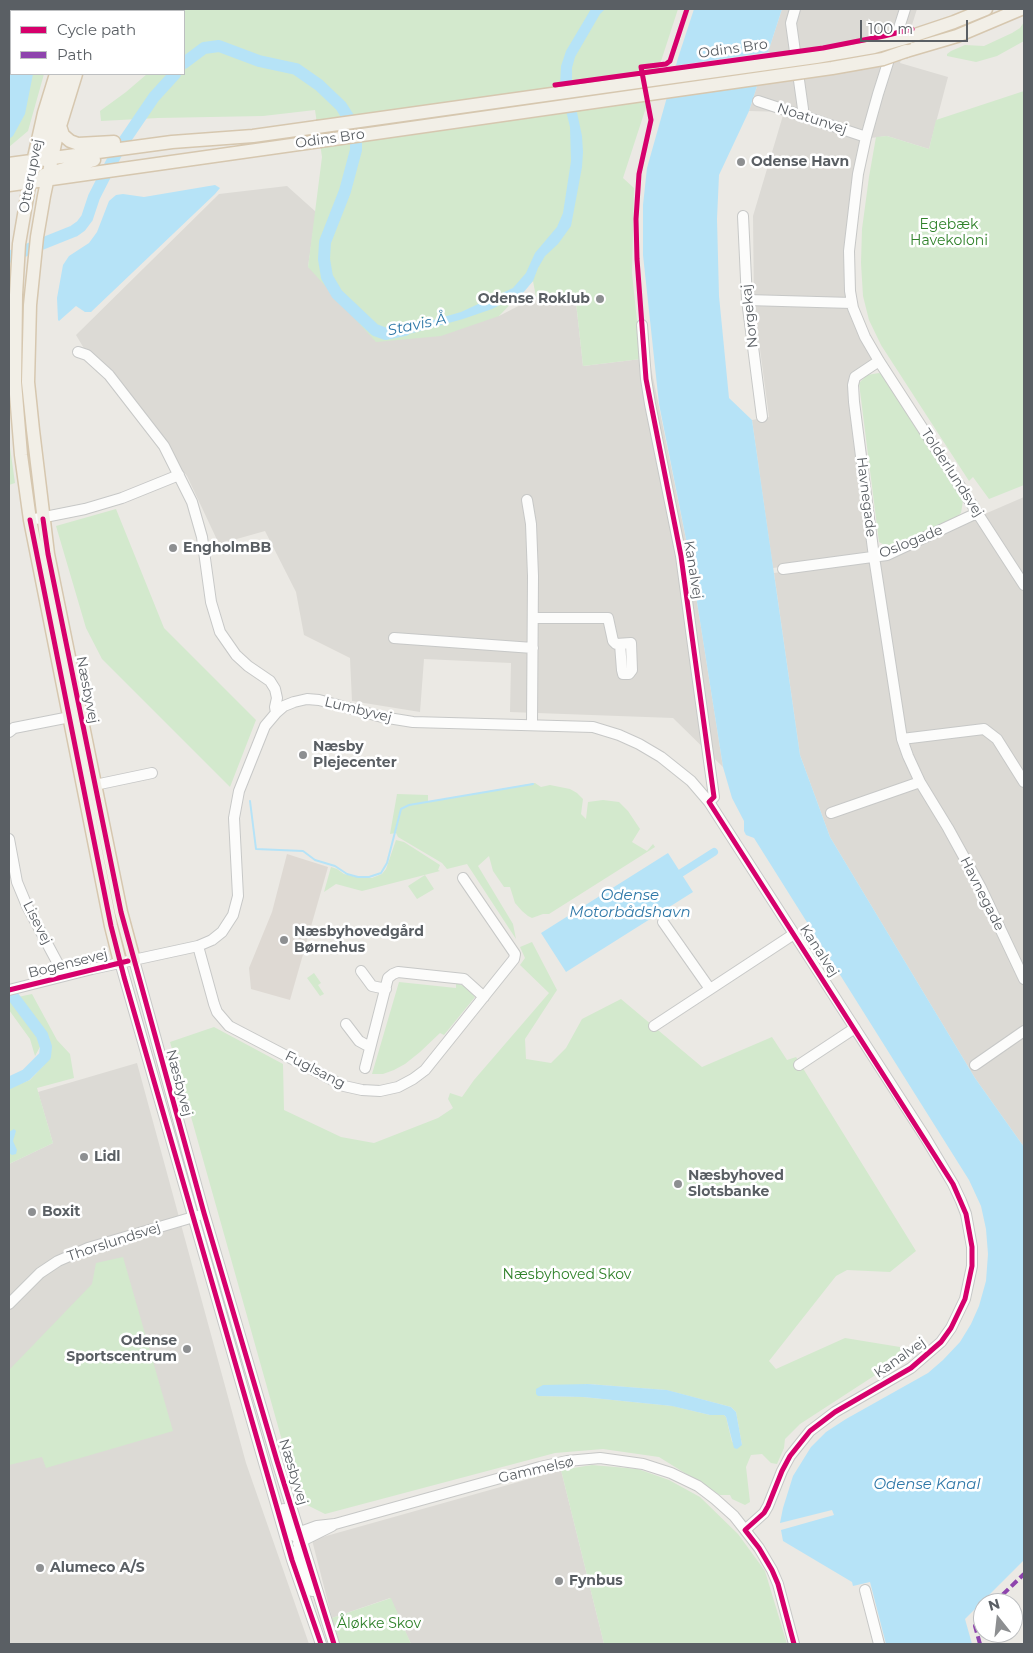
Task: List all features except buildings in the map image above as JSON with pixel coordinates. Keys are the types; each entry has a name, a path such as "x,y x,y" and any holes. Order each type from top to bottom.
{"main road":[{"name":"Odins Bro","path":"133,146 253,136 816,57 909,37 986,9"},
{"name":"Odins Bro","path":"40,171 89,174 832,68 883,58 957,36 1021,9"},
{"name":"Otterupvej","path":"37,519 29,391 30,305 26,257 40,171 44,113 56,75"},
{"path":"40,171 66,75"},
{"name":"Otterupvej","path":"37,519 21,455 15,382 26,257 40,171 56,139 76,75"},
{"path":"60,126 70,141 78,144 107,151 133,146"},
{"path":"9,185 40,171 107,151 133,146 152,138 229,137"},
{"path":"9,164 40,171"},
{"path":"9,175 40,171"},
{"name":"Næsbyvej","path":"37,519 70,717 106,901 120,962"},
{"name":"Næsbyvej","path":"37,519 48,554 121,912 134,960"}],"street":[{"path":"795,9 791,23 803,109 802,116"},
{"path":"879,361 862,331 852,303 849,283 849,251 858,174 866,137 905,9"},
{"name":"Noatunvej","path":"758,101 866,137"},
{"name":"Norgekaj","path":"743,216 747,300 762,416"},
{"path":"747,300 852,303"},
{"name":"Kanalvej","path":"642,325 650,404 681,556 700,775 714,798 709,802 953,1184 966,1214 972,1246 972,1266 969,1283 959,1313 941,1342 911,1368 834,1412 810,1430 790,1456 764,1514 745,1530"},
{"path":"78,352 86,355 109,375 164,446 192,502 202,537 211,602 220,632 236,655 270,681 275,689 277,698 274,707 276,713"},
{"name":"Tolderlundsvej","path":"879,361 1024,585"},
{"name":"Havnegade","path":"879,361 856,377 853,386 874,557 902,739 910,763 973,873 1024,979"},
{"path":"37,519 85,509 122,498 179,475"},
{"path":"527,500 531,524 534,618 532,725"},
{"name":"Oslogade","path":"783,569 888,555 978,513"},
{"path":"534,618 608,618 613,641 616,644 620,644"},
{"path":"394,638 533,648"},
{"name":"Lumbyvej","path":"276,713 289,704 307,699 319,700 382,717 412,722 593,727 619,734 661,757 700,775 709,802"},
{"name":"Bogensevej","path":"9,990 120,962 198,946 212,940 222,932 229,924 237,906 234,818 236,802 265,726 276,713"},
{"path":"9,732 14,728 70,717"},
{"path":"902,739 984,729 996,739 1024,782"},
{"path":"95,785 152,773"},
{"path":"831,813 920,782"},
{"name":"Lisevej","path":"9,839 17,882 27,906 64,976"},
{"name":"Fuglsang","path":"198,946 214,1004 222,1019 229,1026 344,1086 380,1091 398,1087 426,1070 514,959 515,954 463,878"},
{"path":"106,901 125,956 134,960"},
{"path":"663,922 710,989"},
{"path":"654,1026 794,934"},
{"name":"Næsbyvej","path":"134,960 204,1214 275,1452 294,1540 321,1644"},
{"path":"120,962 127,967 142,1015 153,1030"},
{"name":"Næsbyvej","path":"120,962 261,1453 324,1612 334,1644"},
{"path":"361,970 372,986 386,989"},
{"name":"Fuglsang","path":"365,1068 388,978 398,972 464,978 484,997"},
{"path":"346,1024 359,1041 370,1047"},
{"path":"799,1065 854,1028"},
{"path":"975,1065 1024,1031"},
{"name":"Thorslundsvej","path":"9,1304 40,1273 58,1261 88,1248 204,1214"},
{"name":"Gammelsø","path":"294,1540 330,1529 335,1524 567,1461 600,1458 643,1464 698,1486 734,1516 759,1548 772,1570 778,1584 794,1644"},
{"path":"866,1590 879,1644"}],"shaded area":[{"path":"782,9 917,9 900,63 948,77 929,149 887,136 862,139 853,174 845,255 848,298 857,331 874,360 856,372 871,555 773,568 752,420 769,417 754,304 753,216 784,112 749,111"},
{"path":"287,186 316,212 308,267 499,316 536,297 575,293 583,366 649,358 691,564 723,767 673,718 510,712 511,663 424,659 420,712 352,701 350,658 304,635 296,592 265,531 219,544 187,476 95,367 76,335 219,194"},
{"path":"1024,497 1024,1147 975,1078 830,837 800,755 774,573 883,558"},
{"name":"Næsbyhovedgård Børnehus","path":"287,854 328,867 290,1000 251,989 249,968 272,912"},
{"path":"137,1063 246,1463 309,1644 9,1644 9,1164 53,1143 38,1092"},
{"path":"561,1470 604,1644 411,1644 390,1598 332,1618 312,1540"}],"green space":[{"path":"9,9 19,9 23,10 10,10 10,75 44,75 28,131 9,147"},
{"path":"678,9 623,178 634,188 632,273 641,359 583,366 575,293 536,297 533,281 499,316 441,336 376,342 308,267 322,157 315,110 263,116 101,121 100,111 146,75 185,75 185,10 137,10"},
{"path":"1024,22 1024,41 997,56 976,62 947,56 951,51 965,45 984,46 1012,33 1020,28"},
{"name":"Egebæk Havekoloni","path":"1024,91 1024,485 989,499 973,477 969,481 881,345 869,320 863,296 861,263 862,229 876,137 887,136 929,149 936,120"},
{"path":"879,373 884,376 963,501 961,513 954,519 888,547 879,542 859,383 867,375"},
{"path":"9,440 15,483 9,485"},
{"path":"116,509 164,628 256,720 230,787 102,659 86,628 56,526"},
{"path":"535,783 541,787 550,785 570,789 577,793 583,799 581,814 586,819 588,802 603,800 619,802 628,811 640,829 632,842 647,851 653,844 655,847 549,914 532,918 515,903 510,887 504,887 493,871 489,856 478,866 513,924 516,939 467,864 447,869 442,863 398,837 396,833 390,834 397,794 428,795 428,802"},
{"path":"396,840 404,842 440,865 438,870 440,871 362,891 336,884 324,892 331,867 344,874 361,878 372,878 382,874 386,869"},
{"path":"425,875 434,889 417,899 408,886"},
{"name":"Næsbyhoved Skov","path":"532,942 557,990 525,1039 526,1059 551,1063 566,1048 582,1019 621,999 702,1067 772,1037 787,1060 796,1057 916,1251 890,1272 847,1270 836,1276 769,1361 776,1369 845,1338 900,1347 901,1356 877,1374 800,1424 785,1439 784,1448 777,1464 771,1463 762,1454 751,1455 746,1467 750,1502 745,1505 732,1499 730,1495 720,1495 659,1457 603,1449 555,1453 325,1514 307,1505 283,1444 170,1042 214,1027 283,1064 284,1110 341,1137 374,1143 438,1118 453,1108 448,1099 450,1093 462,1097 474,1080 549,993 520,965 525,958 520,947","holes":["588,1384 666,1390 731,1407 736,1412 742,1445 732,1442 724,1415 710,1415 673,1406 583,1397 538,1396"]},
{"path":"314,973 321,983 318,985 324,994 320,996 307,978"},
{"path":"399,982 456,988 456,983 464,986 475,997 444,1035 440,1033 420,1052 394,1070 383,1074 372,1074"},
{"path":"32,994 57,1040 70,1054 74,1078 37,1088 53,1143 9,1164 9,1088 30,1080 43,1066 51,1050 48,1039 18,997"},
{"path":"9,1000 38,1034 41,1045 35,1056 30,1039 9,1010"},
{"path":"123,1257 173,1431 46,1468 42,1457 9,1465 9,1370 92,1284 96,1263"},
{"path":"592,1465 638,1469 669,1480 700,1497 738,1534 765,1571 787,1644 604,1644 561,1470"},
{"name":"Åløkke Skov","path":"391,1598 411,1644 340,1644 332,1618"}],"water":[{"path":"591,9 605,9 600,14 575,57 572,68 572,89 582,136 583,152 571,226 558,244 545,256 533,281 523,293 492,309 463,319 413,333 388,337 390,329 419,324 461,312 513,288 526,273 535,253 557,227 563,213 571,161 570,127 560,86 561,66 566,51"},
{"name":"Odense Kanal","path":"694,9 782,9 749,111 719,175 717,219 719,296 729,398 752,420 800,755 830,837 975,1078 1024,1147 1024,1560 991,1593 973,1593 973,1611 965,1619 972,1644 886,1644 870,1582 853,1586 852,1582 783,1541 781,1530 834,1515 832,1510 780,1523 793,1476 811,1447 826,1432 846,1419 928,1373 960,1342 979,1306 986,1281 988,1254 986,1229 981,1206 969,1180 754,838 746,835 744,821 732,798 723,767 691,564 659,404 643,255 643,205 647,168"},
{"path":"10,66 10,75 33,75 25,114 13,136 9,139"},
{"path":"215,185 220,188 215,194 91,312 85,312 76,306 58,320 57,298 63,265 69,256 89,243 97,232 109,201 116,195 144,197"},
{"name":"Odense Motorbådshavn","path":"668,853 693,892 566,972 541,933"},
{"path":"14,1129 16,1131 13,1141 17,1150 16,1154 12,1155 9,1153 9,1132"},
{"path":"588,1384 667,1390 731,1407 736,1412 742,1445 737,1449 734,1448 724,1415 710,1415 672,1406 583,1397 538,1396 536,1394 536,1389 543,1385"}],"pier":[{"path":"770,52 760,84 664,98 673,66"},
{"path":"574,80 580,110 564,112 557,83"}],"waterway":[{"name":"Stavis Å","path":"185,62 204,48 219,46 259,61 296,69 319,85 341,106 350,120 356,136 356,150 345,191 325,242 324,259 327,277 337,294 375,330 386,334 405,330"},
{"name":"Stavis Å","path":"9,257 74,231 81,226 87,218 94,197 118,150 154,97 174,75"},
{"path":"250,801 256,849 303,851 315,860 335,866 347,874 369,877 381,873 387,863 401,809 409,805 533,784"},
{"path":"681,873 714,852"},
{"name":"Stavis Å","path":"9,991 42,1035 46,1047 45,1056 26,1075 9,1083"}],"marked path":[{"path":"1004,1593 1024,1574"}],"cycle path":[{"path":"687,9 670,61 666,64 641,67 651,120 639,174 636,219 637,259 646,379 681,556 714,797 709,802 953,1184 966,1214 972,1247 972,1266 965,1299 951,1328 941,1342 911,1368 835,1412 810,1431 790,1456 764,1513 745,1530 759,1548 772,1570 778,1584 794,1644"},
{"path":"555,85 823,48 912,29"},
{"path":"43,519 48,554 121,912 204,1213 277,1461 334,1644"},
{"path":"30,520 111,926 124,977 292,1560 321,1644"},
{"path":"9,990 128,961"}],"place":[{"name":"Odense Havn","path":"741,162"},
{"name":"Odense Roklub","path":"600,299"},
{"name":"EngholmBB","path":"173,548"},
{"name":"Næsby Plejecenter","path":"303,755"},
{"name":"Næsbyhovedgård Børnehus","path":"284,940"},
{"name":"Lidl","path":"84,1157"},
{"name":"Næsbyhoved Slotsbanke","path":"678,1184"},
{"name":"Boxit","path":"32,1212"},
{"name":"Odense Sportscentrum","path":"187,1349"},
{"name":"Alumeco A/S","path":"40,1568"},
{"name":"Fynbus","path":"559,1581"}]}
